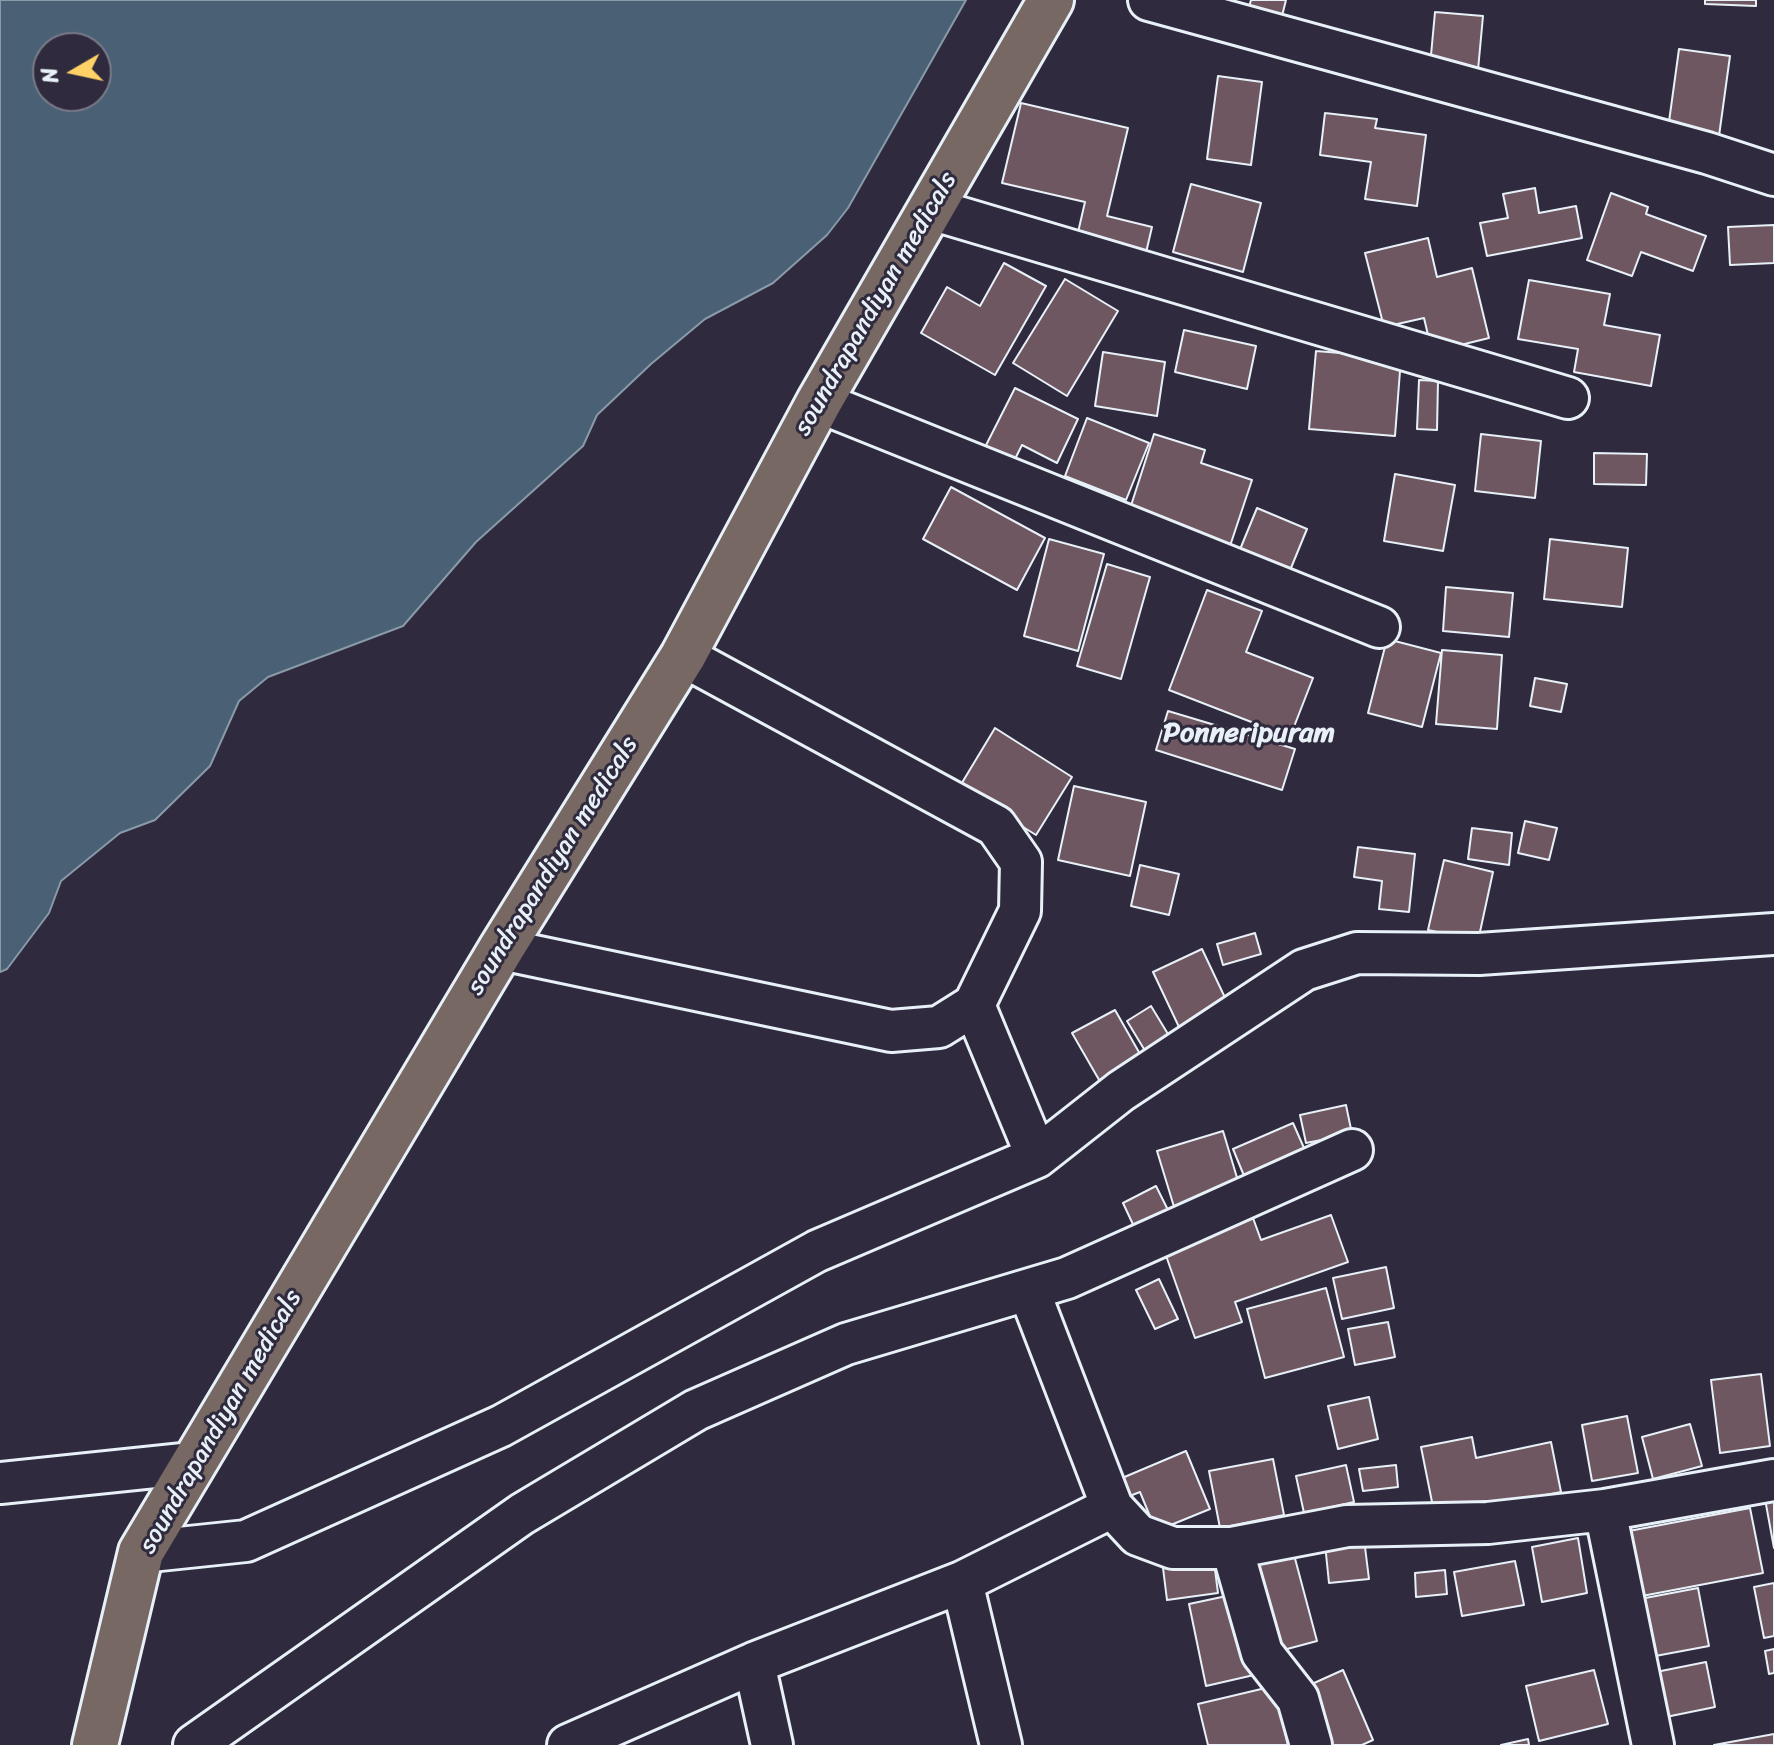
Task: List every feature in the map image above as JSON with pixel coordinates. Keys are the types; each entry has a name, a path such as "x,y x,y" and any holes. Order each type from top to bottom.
{"main road":[{"name":"soundrapandiyan medicals","path":"95,1745 141,1552 501,949 683,656 819,402 1051,0"}],"street":[{"path":"1149,0 1707,153 1774,175"},
{"path":"931,209 1568,398"},
{"path":"819,402 1379,627"},
{"path":"501,949 891,1031 939,1027 974,1005 1020,911 1021,862 996,826 683,656"},
{"path":"141,1552 246,1541 501,1426 817,1251 1037,1157 1121,1091 1304,970 1357,953 1479,954 1774,934"},
{"path":"974,1005 1037,1157"},
{"path":"194,1745 522,1514 696,1410 846,1344 1067,1278 1352,1150"},
{"path":"1029,1291 1112,1507 1138,1535 1173,1548 1232,1548 1347,1526 1488,1523 1605,1510 1774,1480"},
{"path":"0,1483 193,1463"},
{"path":"568,1745 754,1663 962,1582 1112,1507"},
{"path":"1605,1510 1653,1745"},
{"path":"1232,1548 1262,1653 1298,1699 1311,1745"},
{"path":"962,1582 1001,1745"},
{"path":"754,1663 772,1745"}],"water":[{"path":"0,0 966,0 848,208 827,235 773,283 705,319 651,364 597,415 583,446 476,542 403,626 268,677 239,701 210,766 155,820 120,833 61,881 49,913 7,969 0,972"}],"building":[{"path":"1251,0 1286,0 1282,16 1249,7"},
{"path":"1705,0 1756,0 1756,6 1705,4"},
{"path":"1435,12 1483,16 1478,70 1430,66"},
{"path":"1679,49 1730,56 1719,136 1668,129"},
{"path":"1218,76 1262,82 1251,165 1207,159"},
{"path":"1021,103 1128,128 1107,216 1152,227 1145,257 1076,241 1085,202 1002,183"},
{"path":"1325,113 1377,119 1375,128 1426,135 1417,206 1365,199 1371,162 1320,155"},
{"path":"1191,184 1261,203 1243,272 1173,252"},
{"path":"1535,188 1539,213 1576,206 1582,238 1487,256 1480,223 1508,218 1503,194"},
{"path":"1611,193 1648,207 1646,214 1706,236 1693,271 1641,252 1632,276 1587,260"},
{"path":"1774,225 1774,263 1730,265 1728,227"},
{"path":"1428,238 1437,277 1472,268 1489,338 1432,352 1424,318 1384,327 1365,253"},
{"path":"1004,263 1046,286 995,375 921,333 947,287 980,306"},
{"path":"1065,279 1118,311 1067,396 1013,363"},
{"path":"1529,280 1610,294 1604,325 1660,335 1651,386 1574,372 1578,349 1518,339"},
{"path":"1184,330 1256,346 1247,389 1175,372"},
{"path":"1316,351 1401,358 1395,436 1309,429"},
{"path":"1103,352 1165,362 1157,416 1095,406"},
{"path":"1419,380 1438,381 1437,430 1417,429"},
{"path":"1015,388 1078,419 1057,463 1022,445 1008,473 979,459"},
{"path":"1087,418 1149,443 1126,500 1065,476"},
{"path":"1154,434 1205,450 1201,463 1252,480 1228,552 1127,518"},
{"path":"1481,434 1541,441 1535,498 1475,491"},
{"path":"1594,453 1647,454 1646,485 1594,484"},
{"path":"1395,474 1455,485 1443,551 1384,541"},
{"path":"951,487 1045,538 1017,590 923,539"},
{"path":"1257,508 1307,529 1284,585 1234,564"},
{"path":"1049,539 1104,554 1078,651 1024,636"},
{"path":"1550,539 1628,548 1622,607 1544,599"},
{"path":"1107,564 1150,577 1121,679 1077,666"},
{"path":"1446,587 1513,593 1509,637 1443,631"},
{"path":"1207,590 1262,611 1246,652 1313,678 1290,737 1169,690"},
{"path":"1387,639 1441,653 1422,727 1368,713"},
{"path":"1442,650 1502,655 1497,729 1436,724"},
{"path":"1535,678 1567,684 1561,712 1530,706"},
{"path":"1168,711 1295,749 1282,790 1156,750"},
{"path":"995,728 1072,777 1036,835 994,809 954,796"},
{"path":"1074,786 1146,802 1130,876 1058,860"},
{"path":"1525,821 1557,828 1549,860 1518,853"},
{"path":"1472,828 1512,833 1509,865 1468,859"},
{"path":"1358,847 1415,854 1409,912 1379,909 1382,881 1354,877"},
{"path":"1444,860 1493,872 1478,941 1428,930"},
{"path":"1140,865 1179,874 1169,915 1131,906"},
{"path":"1255,933 1261,954 1223,965 1217,944"},
{"path":"1202,949 1228,1004 1179,1027 1153,972"},
{"path":"1151,1006 1171,1039 1147,1054 1127,1021"},
{"path":"1115,1010 1144,1061 1102,1085 1072,1033"},
{"path":"1346,1105 1352,1134 1306,1143 1300,1115"},
{"path":"1293,1123 1308,1157 1247,1183 1233,1149"},
{"path":"1223,1131 1241,1191 1175,1210 1157,1151"},
{"path":"1156,1186 1171,1216 1137,1233 1123,1203"},
{"path":"1331,1215 1348,1262 1235,1302 1242,1322 1195,1338 1164,1250 1253,1218 1261,1240"},
{"path":"1386,1267 1394,1308 1342,1319 1333,1278"},
{"path":"1159,1279 1178,1319 1155,1329 1136,1290"},
{"path":"1326,1288 1344,1357 1265,1378 1247,1309"},
{"path":"1388,1322 1395,1357 1355,1365 1348,1329"},
{"path":"1761,1374 1770,1446 1720,1453 1711,1380"},
{"path":"1369,1397 1378,1439 1338,1449 1328,1406"},
{"path":"1627,1416 1638,1473 1592,1481 1582,1425"},
{"path":"1690,1424 1702,1466 1653,1479 1642,1437"},
{"path":"1472,1437 1476,1458 1551,1442 1561,1492 1435,1517 1421,1447"},
{"path":"1186,1451 1210,1509 1156,1531 1140,1492 1122,1499 1115,1481"},
{"path":"1273,1459 1284,1515 1220,1528 1209,1471"},
{"path":"1346,1465 1354,1502 1304,1513 1296,1476"},
{"path":"1396,1465 1398,1487 1363,1491 1359,1469"},
{"path":"1774,1497 1774,1548 1765,1499"},
{"path":"1750,1508 1763,1573 1642,1596 1629,1531"},
{"path":"1578,1538 1587,1593 1542,1602 1532,1547"},
{"path":"1364,1539 1369,1579 1329,1583 1325,1544"},
{"path":"1293,1551 1317,1641 1276,1652 1251,1562"},
{"path":"1213,1554 1218,1593 1167,1600 1162,1560"},
{"path":"1515,1561 1524,1605 1462,1616 1454,1572"},
{"path":"1445,1570 1447,1594 1416,1597 1415,1573"},
{"path":"1774,1583 1774,1636 1764,1638 1754,1587"},
{"path":"1698,1588 1709,1646 1650,1657 1640,1599"},
{"path":"1236,1594 1254,1675 1206,1686 1189,1604"},
{"path":"1774,1649 1774,1673 1769,1674 1765,1651"},
{"path":"1706,1662 1715,1707 1661,1718 1651,1673"},
{"path":"1343,1670 1373,1740 1362,1745 1327,1745 1303,1688"},
{"path":"1594,1670 1608,1724 1539,1741 1526,1686"},
{"path":"1274,1686 1288,1745 1208,1745 1198,1704"},
{"path":"1774,1734 1774,1745 1714,1745"},
{"path":"1528,1739 1529,1745 1501,1745"}],"district":[{"name":"Ponneripuram","path":"1249,734"}]}
